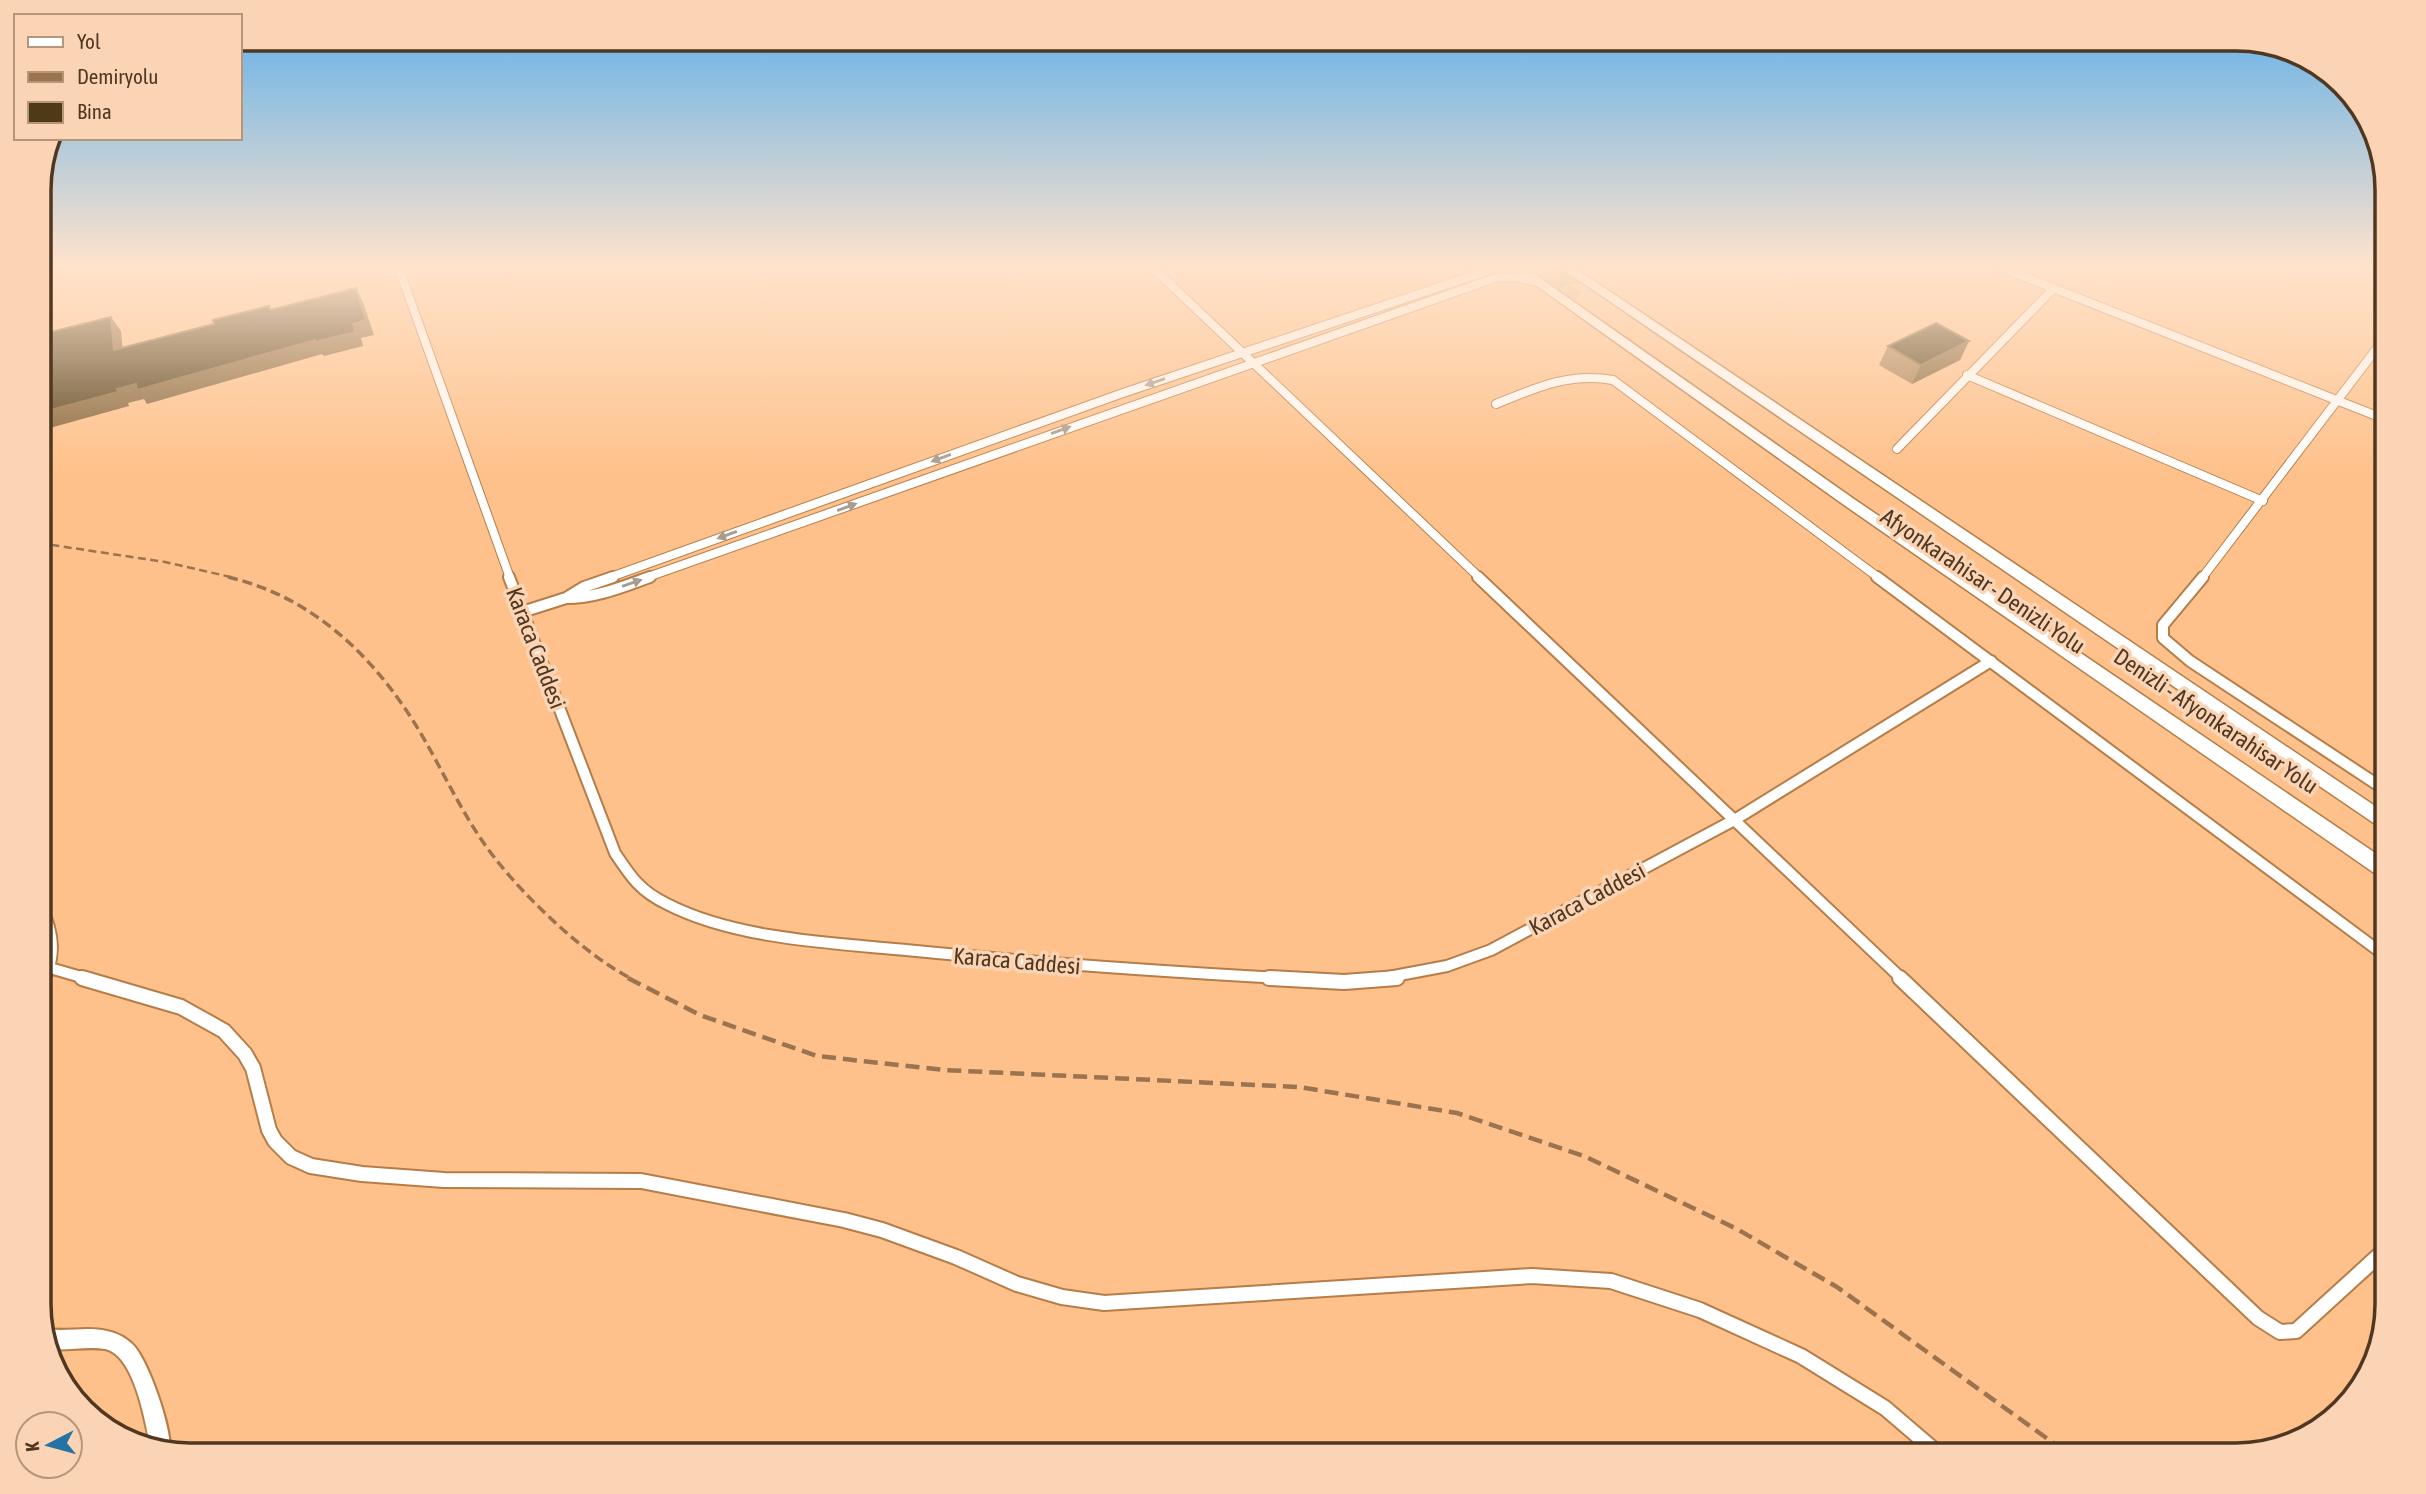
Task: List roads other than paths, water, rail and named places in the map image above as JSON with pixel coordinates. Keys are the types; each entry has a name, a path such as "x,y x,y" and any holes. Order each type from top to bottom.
{"highway":[{"path":"1635,336 1827,486 2375,863"},
{"name":"Afyonkarahisar - Denizli Yolu","path":"1638,336 1852,491 2375,849"},
{"name":"Denizli - Afyonkarahisar Yolu","path":"1643,336 2375,829"},
{"path":"1644,336 2375,815"}],"street":[{"name":"Karaca Caddesi","path":"423,336 522,612 615,853 637,886 668,905 720,923 781,938 1057,965 1345,982 1395,978 1447,966 1491,950 1736,819 1991,661"},
{"path":"1226,336 2258,1318 2280,1332 2296,1331 2375,1260"},
{"path":"522,612 566,598 596,582 1291,336"},
{"path":"566,598 583,598 604,593 1328,336"},
{"path":"1897,449 2006,336"},
{"path":"2174,336 2375,415"},
{"path":"2375,349 2334,399 2263,501 2163,625 2163,638 2190,661 2375,783"},
{"path":"1496,404 1576,374 1596,375 1613,380 2375,948"},
{"path":"1966,375 2263,501"},
{"path":"51,968 181,1007 224,1031 245,1054 253,1068 269,1130 275,1141 291,1157 311,1166 362,1174 443,1180 641,1181 882,1230 956,1257 1017,1284 1062,1297 1104,1303 1532,1276 1611,1281 1700,1310 1801,1356 1885,1408 1926,1443"},
{"path":"56,1340 108,1340 121,1347 134,1360 160,1440"}],"railway":[{"path":"51,545 165,562 235,578"},
{"path":"228,577 282,596 330,626 351,645 371,665 406,710 471,823 495,858 529,898 570,936 632,979"},
{"path":"628,978 700,1015 817,1056 944,1070 1299,1087 1457,1113 1584,1156 1737,1229 1837,1287 2053,1443"}]}
